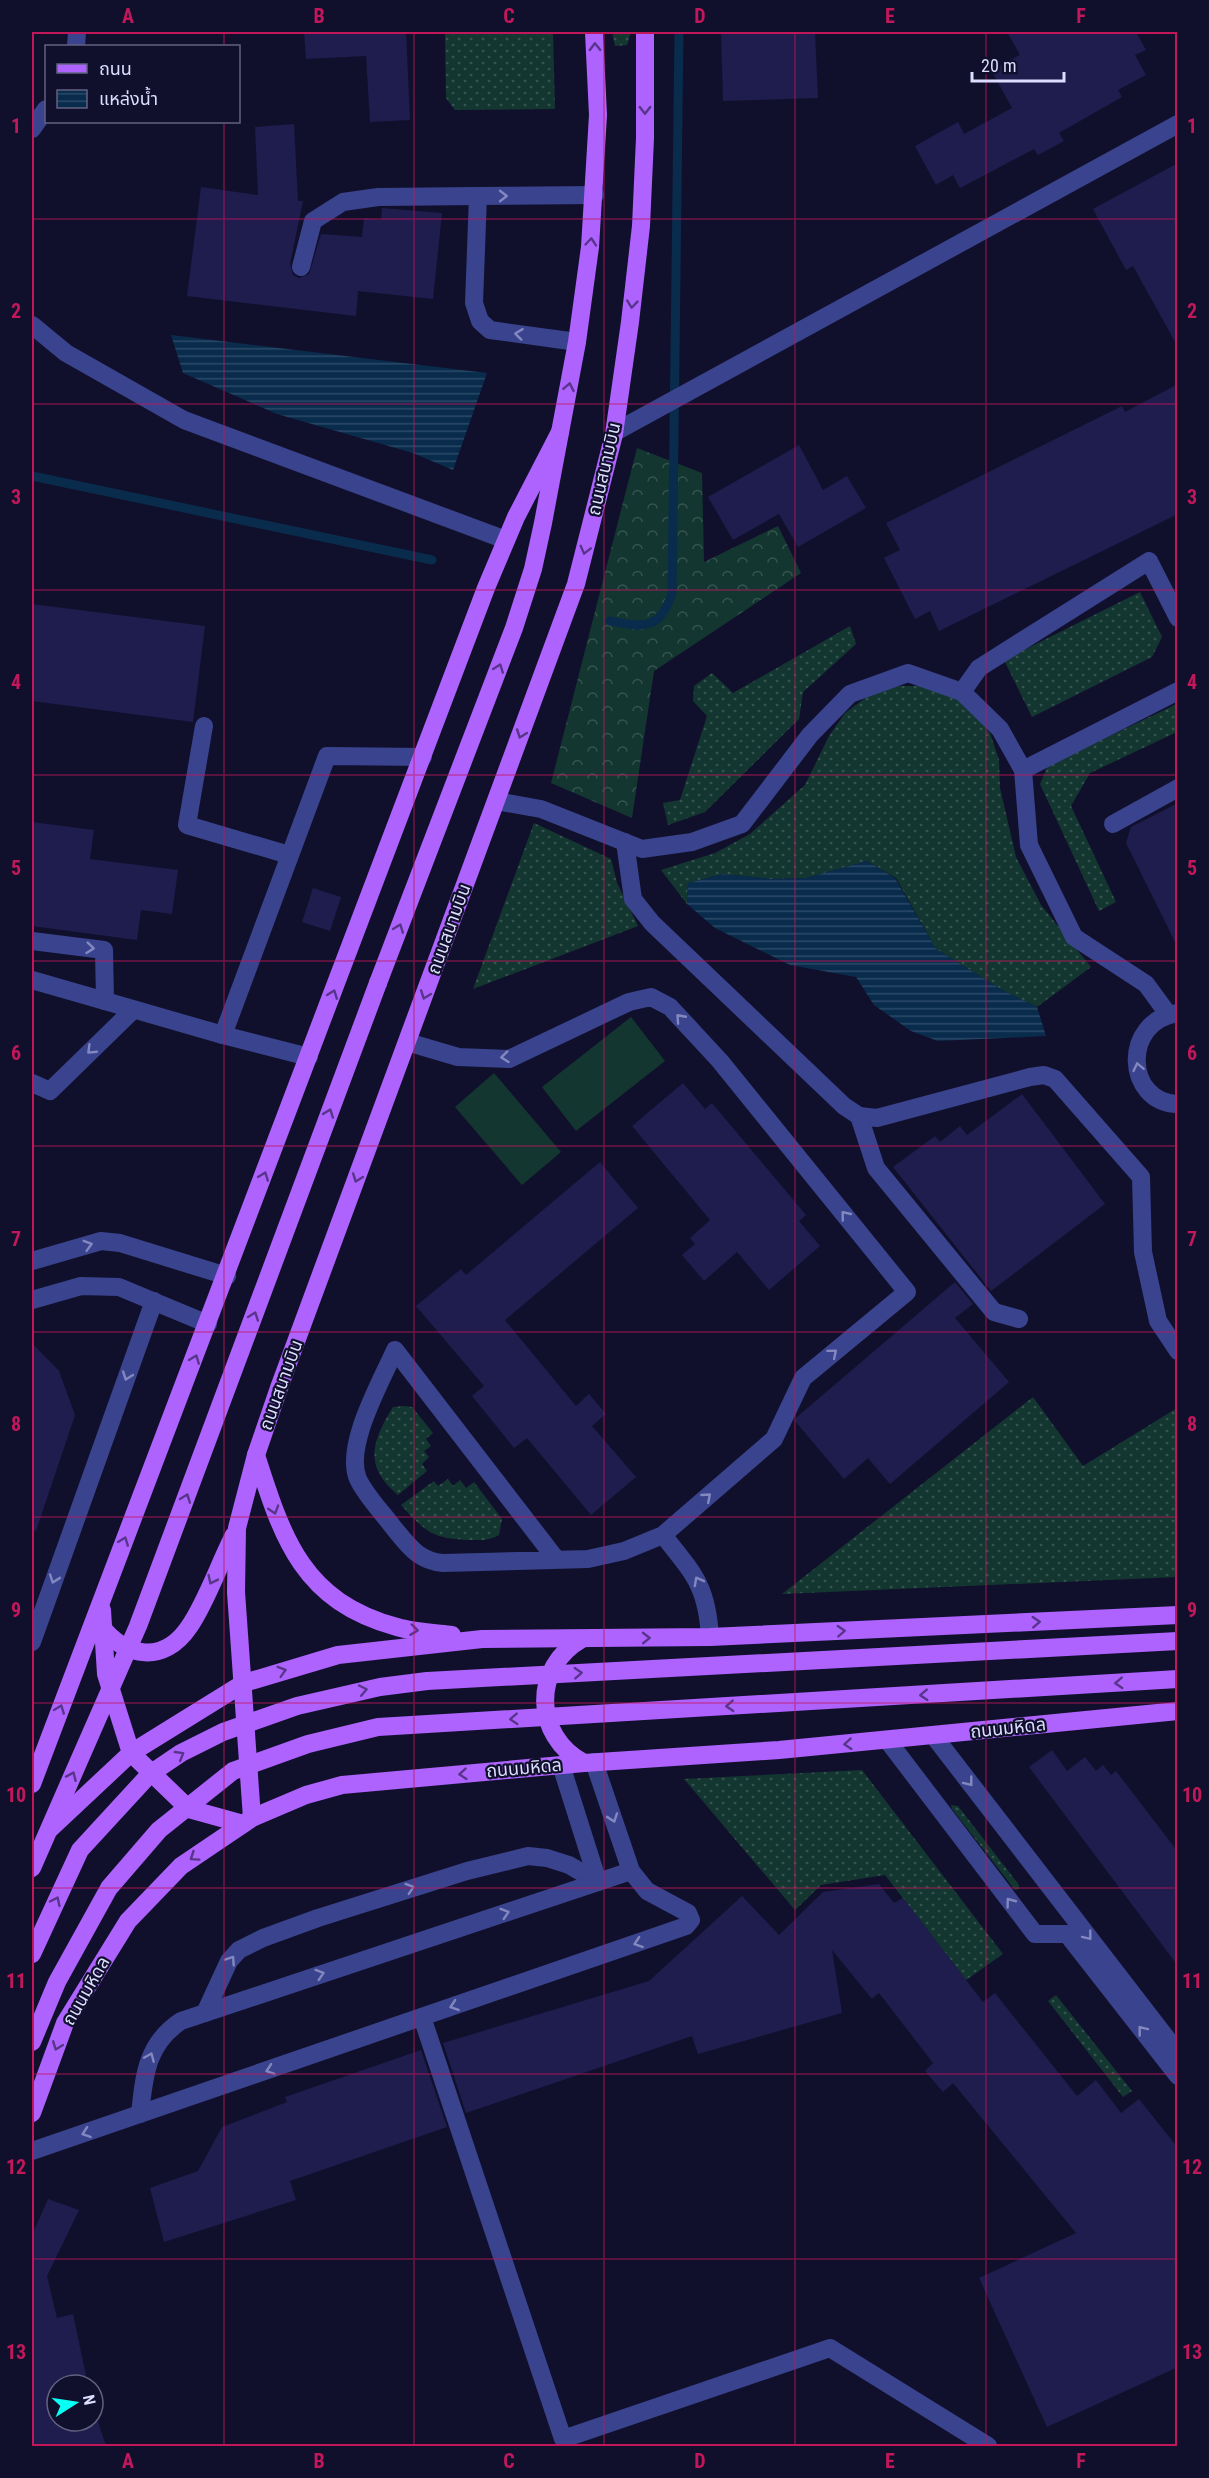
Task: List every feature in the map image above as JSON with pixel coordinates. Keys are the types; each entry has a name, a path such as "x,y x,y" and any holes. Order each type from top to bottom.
{"main road":[{"path":"32,1868 138,1626 524,600 541,535 578,342 595,195 598,115 594,32"},
{"name":"ถนนสนามบิน","path":"247,1821 244,1683 236,1592 237,1528 256,1455 576,584 615,432 641,225 645,138 645,32"},
{"path":"32,1784 506,540 560,432"},
{"path":"256,1455 278,1524 301,1564 325,1593 364,1615 398,1628 482,1639"},
{"path":"101,1626 112,1641 145,1653 174,1644 189,1627 237,1528"},
{"path":"103,1595 101,1626 106,1674 131,1752 189,1809 247,1821"},
{"path":"32,1847 66,1811 131,1752 244,1683 338,1655 482,1639 711,1637 1178,1615"},
{"path":"582,1639 560,1656 549,1678 546,1710 549,1727 557,1742 569,1755 589,1762"},
{"path":"32,1954 80,1850 150,1774 181,1753 223,1731 297,1706 380,1687 427,1681 1178,1641"},
{"name":"ถนนมหิดล","path":"32,2042 57,1982 109,1888 159,1830 233,1771 308,1744 378,1727 1178,1679"},
{"name":"ถนนมหิดล","path":"32,2113 65,2023 128,1921 181,1866 247,1821 306,1795 342,1785 589,1762 888,1741 1178,1711"}],"street":[{"path":"32,129 45,110"},
{"path":"615,432 1178,123"},
{"path":"301,267 313,221 343,202 378,197 595,195"},
{"path":"478,196 474,303 480,321 490,330 578,342"},
{"path":"32,325 66,353 184,420 506,540"},
{"path":"962,692 979,668 1149,561 1178,618"},
{"path":"496,801 541,808 642,849 692,842 742,824 810,735 850,694 908,673 962,692 999,729 1023,770 1029,845 1074,937 1146,984 1173,1013 1154,1021 1144,1032 1137,1045 1136,1060 1139,1075 1147,1088 1158,1098 1178,1104"},
{"path":"1023,770 1178,691"},
{"path":"204,726 187,825 290,855"},
{"path":"223,1035 327,756 423,757"},
{"path":"1113,824 1178,788"},
{"path":"625,842 633,899 652,922 844,1106 859,1116 877,1118 1030,1077 1044,1075 1055,1079 1141,1177 1143,1252 1158,1321 1178,1351"},
{"path":"32,941 105,950 105,1001"},
{"path":"32,980 133,1010 309,1057"},
{"path":"407,1042 458,1057 509,1059 629,1002 651,997 670,1007 720,1061 907,1292 802,1378 774,1439 663,1535 624,1551 588,1559 443,1563 428,1561 414,1553 375,1504 357,1477 354,1456 360,1433 395,1350 555,1559"},
{"path":"32,1083 50,1090 133,1010"},
{"path":"859,1116 876,1168 994,1312 1019,1319"},
{"path":"32,1260 101,1241 120,1243 227,1276"},
{"path":"32,1300 81,1286 119,1287 208,1324"},
{"path":"32,1642 154,1301"},
{"path":"663,1535 698,1579 707,1603 711,1637"},
{"path":"933,1735 1178,2053"},
{"path":"888,1741 1035,1934 1067,1934 1178,2076"},
{"path":"32,2151 688,1925 691,1920 688,1913 647,1891 631,1871 589,1762"},
{"path":"561,1765 598,1882"},
{"path":"205,2013 229,1960 239,1950 263,1938 318,1918 467,1870 528,1856 547,1858 569,1865 598,1882"},
{"path":"140,2114 146,2069 154,2047 175,2025 631,1871"},
{"path":"422,2017 563,2439 830,2348 988,2446"}],"green space":[{"path":"445,32 553,32 555,109 455,110 446,98"},
{"path":"612,32 631,32 627,45 615,46"},
{"path":"637,448 702,473 704,562 778,526 801,573 654,671 632,818 551,783"},
{"path":"1140,592 1162,637 1152,657 1032,717 1004,660"},
{"path":"850,626 856,644 803,692 799,719 705,812 668,825 663,803 680,800 707,716 693,701 694,686 712,673 733,693"},
{"path":"895,686 922,686 950,694 973,710 990,733 999,760 1000,788 1016,857 1041,905 1091,967 1037,1007 1004,991 936,949 896,878 867,861 806,878 770,879 723,874 688,883 687,904 661,870 715,853 750,834 805,785 829,736 845,713 868,696"},
{"path":"1177,704 1177,732 1090,773 1071,806 1116,902 1099,911 1040,784 1048,765"},
{"path":"534,823 611,859 617,883 638,926 473,989"},
{"path":"631,1017 665,1061 576,1131 542,1087"},
{"path":"494,1073 561,1152 522,1185 455,1107"},
{"path":"1033,1397 1083,1466 1177,1408 1177,1577 782,1594"},
{"path":"393,1407 412,1407 433,1433 426,1439 431,1446 424,1451 429,1457 422,1464 427,1471 398,1495 380,1474 374,1453 380,1431"},
{"path":"448,1479 453,1486 460,1480 466,1488 474,1482 502,1519 499,1535 477,1540 437,1535 417,1522 401,1505 434,1481 438,1486"},
{"path":"862,1770 1003,1954 966,1980 885,1875 821,1885 795,1910 684,1779"},
{"path":"951,1805 958,1806 1019,1885 1019,1889 1015,1890"},
{"path":"1056,1995 1132,2091 1123,2097 1048,2001"}],"water":[{"path":"171,335 487,373 453,470 413,453 277,414 183,373"},
{"path":"867,861 895,878 936,949 1004,991 1037,1007 1046,1036 938,1041 911,1031 874,1005 856,977 790,965 715,928 687,904 688,883 723,874 770,879 806,878"}],"building":[{"path":"304,32 406,32 410,120 370,122 366,56 306,59"},
{"path":"721,32 815,32 818,98 723,101"},
{"path":"1007,32 1136,32 1146,50 1135,55 1146,75 1118,90 1122,97 1059,133 1064,141 1038,155 1034,149 960,188 953,175 936,185 915,146 958,122 964,134 1012,108 991,70 1020,55"},
{"path":"294,124 298,201 303,201 290,264 293,275 299,278 309,274 321,234 362,237 364,218 381,220 382,208 442,213 433,299 358,291 356,316 187,296 201,187 258,195 255,127"},
{"path":"1178,163 1178,347 1133,266 1126,270 1093,209"},
{"path":"1178,384 1178,514 939,631 930,611 915,619 884,558 900,550 886,523 1122,406 1125,412"},
{"path":"799,445 823,490 847,476 866,508 798,547 779,514 733,540 708,497"},
{"path":"32,604 205,626 193,722 32,701"},
{"path":"1178,803 1178,948 1126,843 1131,827"},
{"path":"32,822 94,830 90,859 178,870 172,914 141,910 137,940 32,926"},
{"path":"313,888 341,897 330,931 302,922"},
{"path":"683,1083 705,1109 712,1103 806,1215 799,1221 820,1246 769,1290 737,1252 704,1281 682,1255 695,1244 690,1238 710,1220 632,1126"},
{"path":"1022,1094 1105,1204 991,1291 893,1167 935,1136 940,1142 960,1126 967,1135"},
{"path":"600,1162 638,1208 505,1320 576,1406 589,1394 606,1414 592,1426 636,1477 591,1515 527,1438 514,1448 472,1396 484,1386 416,1306 461,1269 466,1275"},
{"path":"955,1282 973,1304 955,1318 1009,1382 890,1484 868,1458 844,1479 795,1421 797,1417"},
{"path":"32,1343 59,1371 75,1415 36,1531 32,1530"},
{"path":"1052,1750 1067,1771 1085,1757 1096,1771 1103,1765 1111,1775 1116,1771 1178,1852 1178,1966 1029,1767"},
{"path":"879,1884 894,1903 903,1898 983,2002 995,1993 1077,2096 1096,2080 1121,2113 1139,2099 1178,2148 1178,2367 1047,2427 979,2278 1076,2233 953,2083 943,2092 925,2071 933,2063 879,1993 872,1999 832,1950 842,2013 698,2054 692,2036 466,2113 443,2043 649,1981 742,1896 779,1935 823,1892"},
{"path":"421,2050 447,2127 290,2181 296,2200 164,2242 150,2188 198,2171 222,2127 287,2102 285,2097"},
{"path":"48,2199 79,2210 47,2276 57,2318 73,2314 85,2373 45,2373 45,2433 102,2433 106,2446 32,2446 32,2235"}],"waterway":[{"path":"610,621 632,625 649,624 662,615 672,594 679,32"},
{"path":"32,476 432,560"}]}
